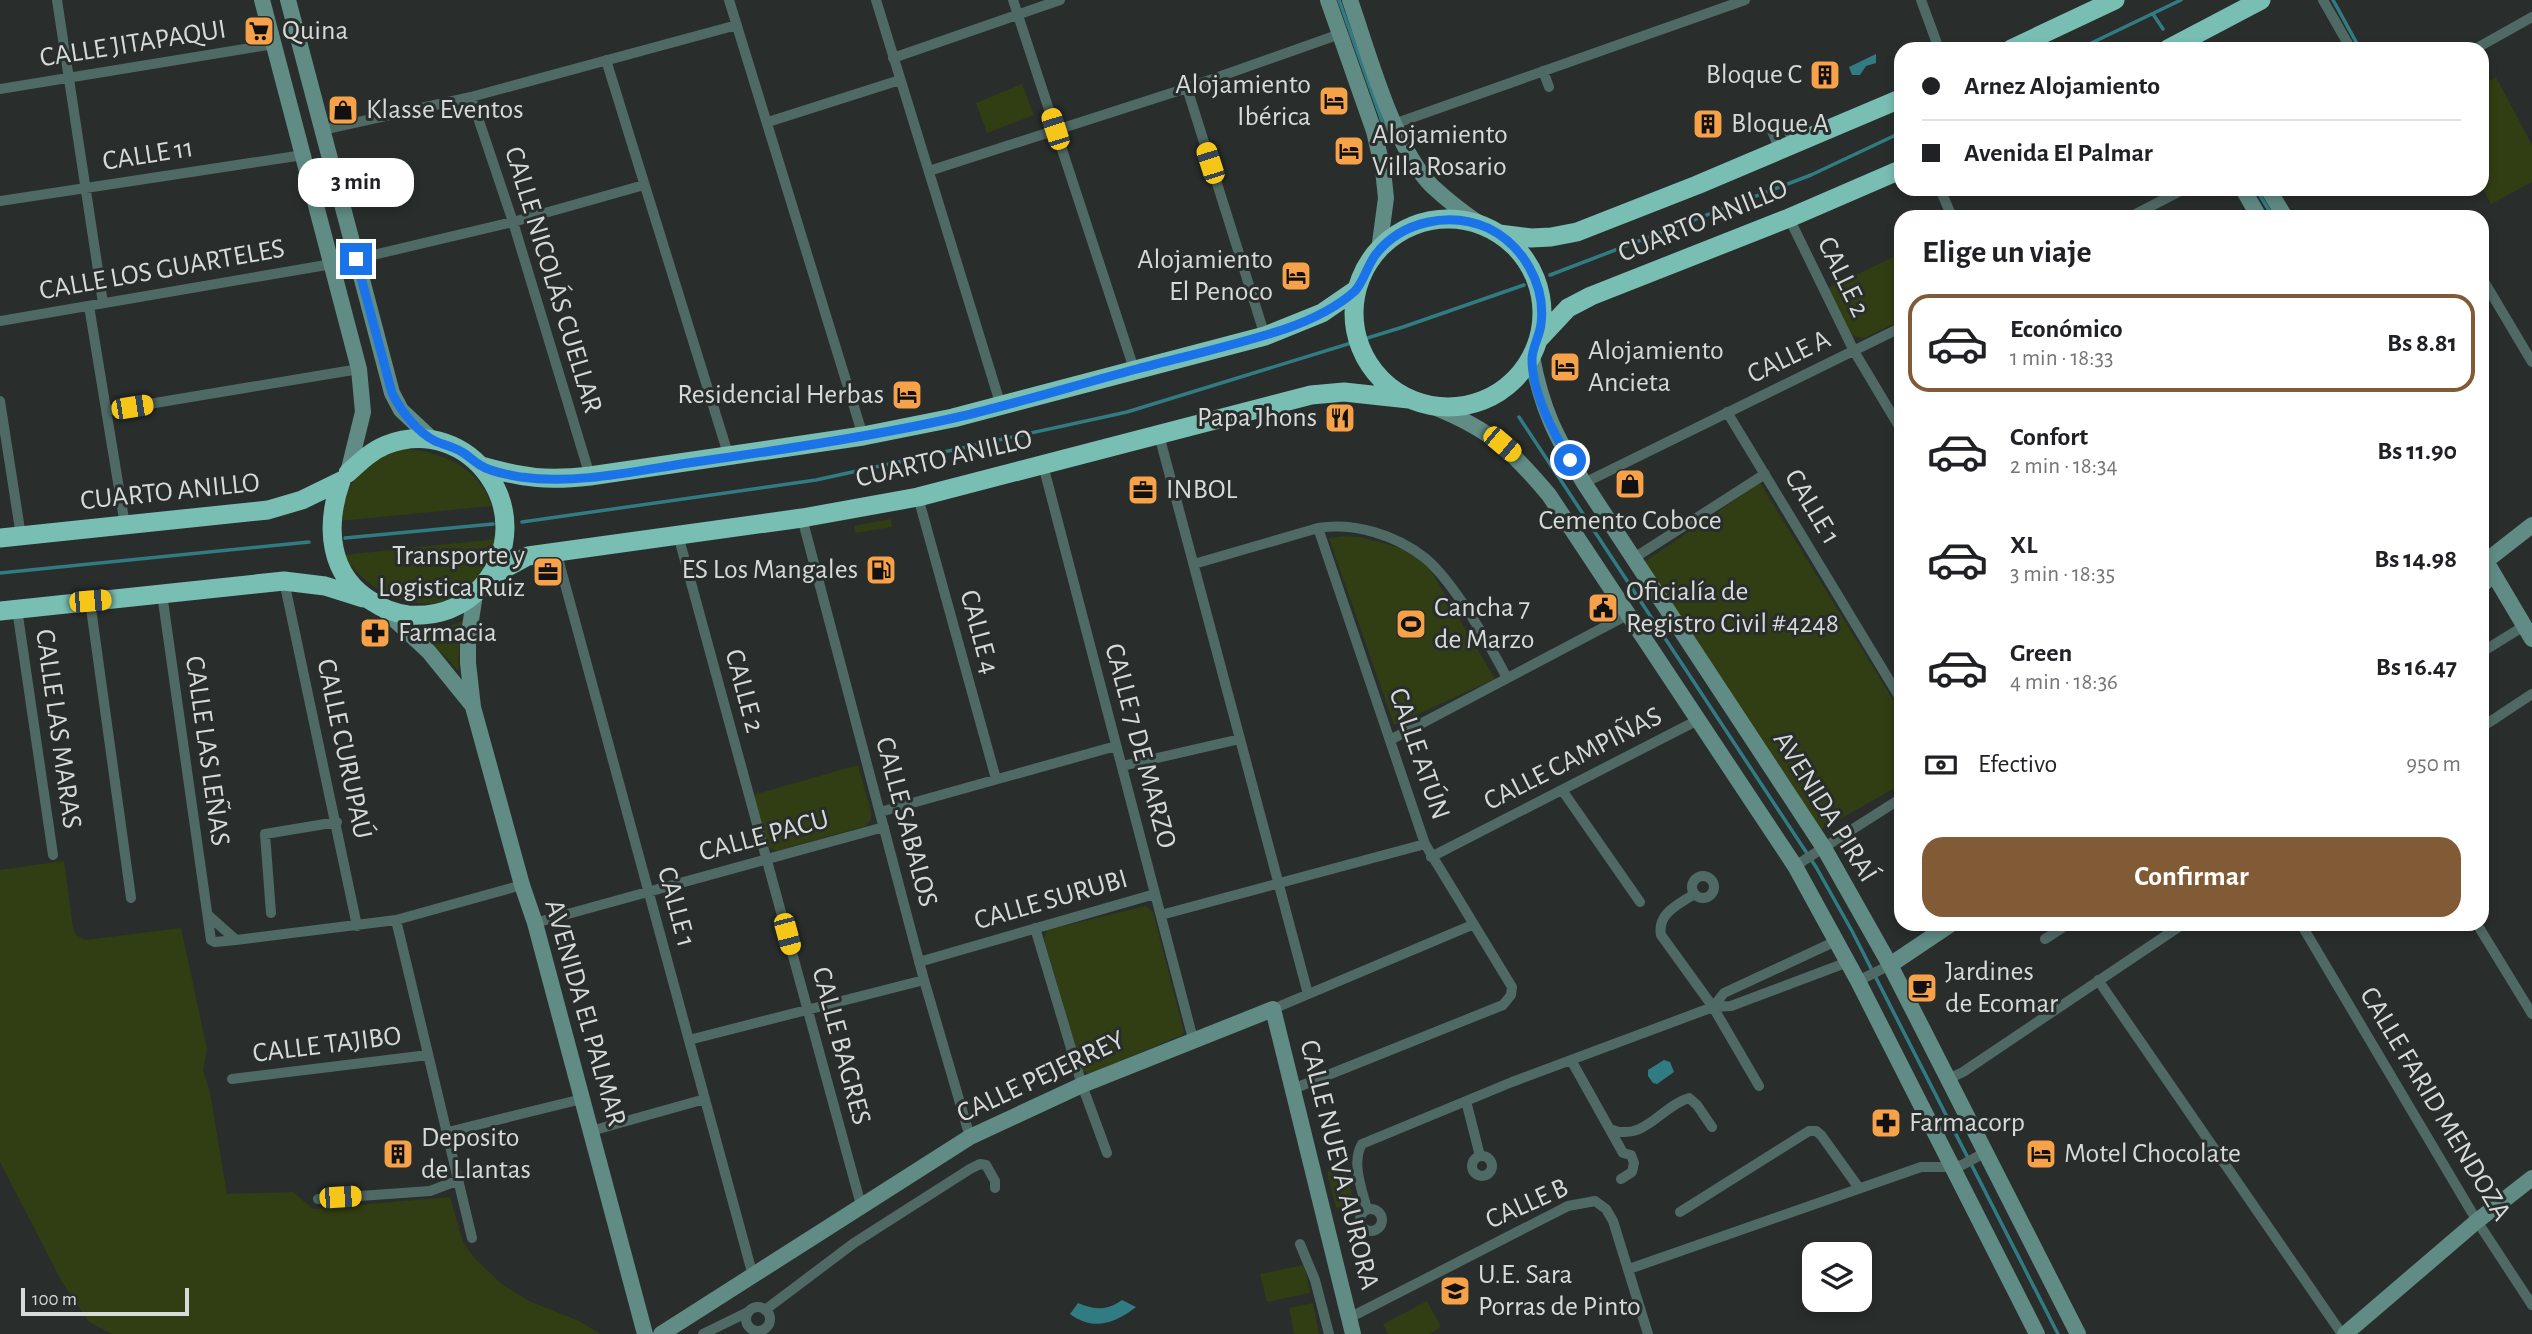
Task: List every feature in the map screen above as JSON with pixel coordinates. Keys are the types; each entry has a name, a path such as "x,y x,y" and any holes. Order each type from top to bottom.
{"highway":[{"path":"2026,42 2115,0"},
{"path":"2186,42 2261,0"},
{"path":"1491,230 1512,244 1526,260 1536,279 1542,321 1535,349 1514,380 1490,397 1453,408 1434,407 1409,399 1379,377 1368,362 1359,341 1354,316 1357,289 1366,268 1379,250 1396,235 1427,222 1461,220 1491,230 1531,238 1577,232 1894,102"},
{"name":"CUARTO ANILLO","path":"1535,349 1568,308 1591,296 1789,218 1894,173"},
{"name":"CUARTO ANILLO","path":"481,466 519,477 556,480 863,436 1001,406 1265,336 1322,313 1357,289"},
{"name":"CUARTO ANILLO","path":"491,576 528,556 555,551 802,518 918,497 1311,395 1344,392 1409,399"},
{"path":"9,610 284,581 325,586 400,614 430,614 459,606 475,594 491,576 502,555 506,530 502,503 495,486 481,466 452,446 410,439 387,445 365,456 345,477 333,502 331,524 337,561 354,588 374,603"},
{"name":"CUARTO ANILLO","path":"0,538 268,510 302,500 345,477"}],"street":[{"path":"57,0 103,303"},
{"path":"262,0 359,369 363,412 345,477"},
{"path":"288,0 392,393 401,410 434,441"},
{"path":"729,0 863,436"},
{"path":"876,0 1001,406"},
{"path":"1013,0 1134,369"},
{"path":"893,58 1059,0"},
{"path":"1328,0 1375,131 1383,170 1386,198 1379,250"},
{"path":"1350,0 1393,124 1412,160 1431,185 1455,207 1491,230"},
{"path":"1375,131 1745,0"},
{"path":"1921,0 1936,42"},
{"path":"2323,0 2347,42"},
{"path":"2487,42 2532,17"},
{"path":"323,130 471,97 737,25"},
{"path":"929,170 1186,88 1340,34"},
{"name":"CALLE JITAPAQUI","path":"0,89 274,44"},
{"path":"607,60 729,457"},
{"path":"1543,71 1549,87"},
{"path":"768,122 900,80"},
{"path":"1186,88 1265,336"},
{"name":"CALLE NICOLÁS CUELLAR","path":"471,97 513,222 590,476"},
{"path":"1786,125 1787,147"},
{"path":"1772,131 1787,147"},
{"name":"CALLE 11","path":"0,201 303,155"},
{"path":"356,259 513,222 644,185"},
{"path":"2144,210 2170,196"},
{"name":"CALLE 2","path":"1789,218 1854,351 1894,418"},
{"name":"CALLE LOS GUARTELES","path":"0,321 332,264"},
{"path":"338,288 354,288 362,282"},
{"path":"2489,290 2532,362"},
{"path":"89,306 125,525"},
{"name":"CALLE A","path":"1584,483 1894,331"},
{"name":"AVENIDA PIRAÍ","path":"1535,349 1545,412 1556,438 1820,850 1948,1079 1982,1154 2078,1334"},
{"path":"107,411 359,369"},
{"path":"0,401 21,536"},
{"name":"AVENIDA PIRAÍ","path":"1434,407 1462,418 1514,454 1549,495 1698,720 1798,864 1836,941 1861,979 1957,1166 2037,1334"},
{"name":"CALLE 1","path":"1727,412 1894,688"},
{"path":"1159,435 1308,994"},
{"name":"CALLE 7 DE MARZO","path":"1043,465 1193,1039"},
{"path":"1634,558 1765,474"},
{"name":"CALLE 4","path":"918,497 996,779"},
{"name":"CALLE SABALOS","path":"802,518 919,962 970,1137"},
{"path":"2489,557 2532,525"},
{"path":"1194,564 1318,528 1332,526 1365,530 1402,544 1427,559 1452,588 1507,678"},
{"name":"CALLE ATÚN","path":"1293,1089 1503,1004 1511,995 1512,988 1425,844 1318,528"},
{"name":"CALLE 2","path":"677,535 767,859"},
{"name":"CALLE 1","path":"555,551 753,1276"},
{"path":"2489,567 2528,633 2489,649"},
{"name":"CALLE CURUPAÚ","path":"284,581 357,926"},
{"path":"2489,589 2511,603"},
{"name":"CALLE LAS LEÑAS","path":"162,594 208,915 236,940 396,920 522,885"},
{"name":"AVENIDA EL PALMAR","path":"475,594 468,652 473,707 535,923 645,1334"},
{"path":"90,601 131,898"},
{"name":"AVENIDA EL PALMAR","path":"374,603 429,652 473,707"},
{"name":"CALLE LAS MARAS","path":"9,610 53,855"},
{"path":"1390,740 1629,614"},
{"path":"2489,722 2532,694"},
{"name":"CALLE CAMPIÑAS","path":"1431,857 1698,720"},
{"path":"1122,766 1240,739"},
{"path":"880,812 1116,746"},
{"path":"1562,790 1640,902"},
{"path":"1798,864 1894,803"},
{"path":"271,913 265,834 337,822"},
{"name":"CALLE PACU","path":"535,923 884,827"},
{"path":"1161,915 1425,844"},
{"name":"CALLE BAGRES","path":"767,859 861,1205"},
{"name":"CALLE SURUBI","path":"919,962 1155,894"},
{"path":"1694,894 1667,913 1660,927 1661,935 1713,1007 1759,1086"},
{"path":"396,920 472,1238"},
{"name":"CALLE PEJERREY","path":"661,1334 970,1137 1082,1085 1273,1009 1472,925"},
{"path":"1035,928 1082,1085 1107,1153"},
{"path":"1861,979 1886,967 1940,931"},
{"path":"2045,939 2057,931"},
{"path":"1948,1079 1963,1072 2172,931"},
{"name":"CALLE FARID MENDOZA","path":"2305,931 2477,1221 2532,1305"},
{"path":"2481,931 2532,1014"},
{"path":"1713,1007 1724,993 1836,941"},
{"path":"1367,1209 1358,1169 1357,1152 1362,1144 1571,1060 1713,1007 1731,1006 1848,962"},
{"path":"689,1041 924,980"},
{"path":"2098,980 2344,1334 2477,1221 2528,1188"},
{"name":"CALLE NUEVA AURORA","path":"1273,1009 1351,1326"},
{"name":"CALLE TAJIBO","path":"232,1079 428,1055"},
{"path":"1571,1060 1623,1153 1631,1155 1634,1163 1632,1172 1621,1179"},
{"path":"1610,1129 1637,1132 1678,1101 1689,1098 1712,1127"},
{"path":"448,1132 582,1099"},
{"path":"591,1131 705,1099"},
{"path":"1466,1101 1480,1156"},
{"path":"1680,1212 1809,1131 1816,1131 1821,1135 1859,1188"},
{"path":"1629,1269 1922,1167 1957,1166 1982,1154"},
{"path":"765,1310 854,1243 970,1169 980,1164 986,1165 996,1181 995,1188"},
{"path":"318,1199 430,1191 459,1180"},
{"name":"CALLE B","path":"1351,1326 1568,1206 1595,1201 1606,1209 1613,1222 1648,1334"},
{"path":"1300,1244 1315,1280 1329,1334"},
{"path":"703,1334 758,1307 765,1310 769,1318 765,1331 750,1328 746,1321 748,1312"}],"green space":[{"path":"2496,77 2532,145 2532,182 2491,204 2487,196 2489,196 2489,81"},
{"path":"1022,84 1034,115 987,133 976,103"},
{"path":"1894,257 1894,324 1864,338 1852,336 1826,289"},
{"path":"404,449 432,453 457,464 478,481 492,506 340,521 347,494 359,474 378,460"},
{"path":"1760,483 1894,701 1894,788 1819,831 1644,562"},
{"path":"891,519 892,527 855,533 854,526"},
{"name":"Cancha 7 de Marzo","path":"1360,537 1398,547 1430,569 1495,679 1394,725 1329,538"},
{"path":"496,539 490,558 471,587 453,599 434,603 393,597 373,586 357,572 344,555"},
{"path":"468,619 459,647 458,671 416,630 442,629"},
{"path":"858,765 871,812 871,819 866,826 776,851 769,847 753,795"},
{"path":"64,861 76,935 86,940 181,928 207,1049 203,1071 210,1092 227,1194 293,1192 313,1209 450,1197 463,1242 475,1259 503,1285 529,1301 579,1321 600,1334 112,1334 89,1322 62,1282 0,1162 0,870"},
{"path":"1146,906 1153,912 1184,1032 1089,1074 1082,1070 1044,939 1047,930"},
{"path":"1345,1166 1354,1204 1336,1208 1327,1171"},
{"path":"1304,1265 1310,1293 1267,1302 1260,1274"},
{"path":"1427,1301 1441,1327 1429,1334 1388,1334 1383,1324"},
{"path":"1313,1303 1319,1334 1294,1334 1289,1308"}],"water":[{"path":"1876,54 1876,63 1866,66 1860,75 1852,75 1849,67"},
{"path":"1664,1060 1670,1062 1674,1072 1657,1084 1653,1083 1648,1076 1648,1070"},
{"path":"1122,1300 1136,1307 1112,1321 1095,1324 1070,1314 1078,1303 1100,1308"}],"waterway":[{"path":"1339,0 1384,127"},
{"path":"2094,42 2181,0"},
{"path":"2333,0 2356,42"},
{"path":"2153,14 2163,29"},
{"path":"1550,275 1811,175 1894,136"},
{"path":"2260,196 2269,210"},
{"path":"522,522 816,480 1127,412 1403,327 1524,285"},
{"path":"1519,417 1816,867 1852,931 2058,1334"},
{"path":"345,538 493,524"},
{"path":"0,573 309,542"}],"place":[{"name":"Quina","path":"259,31"},
{"name":"Bloque C","path":"1825,75"},
{"name":"Alojamiento Ibérica","path":"1334,101"},
{"name":"Klasse Eventos","path":"343,110"},
{"name":"Bloque A","path":"1708,124"},
{"name":"Alojamiento Villa Rosario","path":"1349,151"},
{"name":"Alojamiento El Penoco","path":"1296,276"},
{"name":"Alojamiento Ancieta","path":"1565,367"},
{"name":"Residencial Herbas","path":"907,395"},
{"name":"Papa Jhons","path":"1340,418"},
{"name":"Cemento Coboce","path":"1630,484"},
{"name":"INBOL","path":"1143,490"},
{"name":"ES Los Mangales","path":"881,570"},
{"name":"Transporte y Logistica Ruiz","path":"548,572"},
{"name":"Oficialía de Registro Civil #4248","path":"1603,608"},
{"name":"Cancha 7 de Marzo","path":"1411,624"},
{"name":"Farmacia","path":"375,633"},
{"name":"Jardines de Ecomar","path":"1922,988"},
{"name":"Farmacorp","path":"1886,1123"},
{"name":"Deposito de Llantas","path":"398,1154"},
{"name":"Motel Chocolate","path":"2041,1154"},
{"name":"U.E. Sara Porras de Pinto","path":"1455,1291"}],"route":[{"path":"356,259 392,393 401,410 434,441 452,446 481,466 519,477 556,480 729,457 863,436 953,418 1265,336 1322,313 1357,289 1366,268 1379,250 1396,235 1416,225 1438,220 1461,220 1483,226 1512,244 1526,260 1536,279 1542,321 1532,357 1545,412 1556,438 1570,460"}]}
